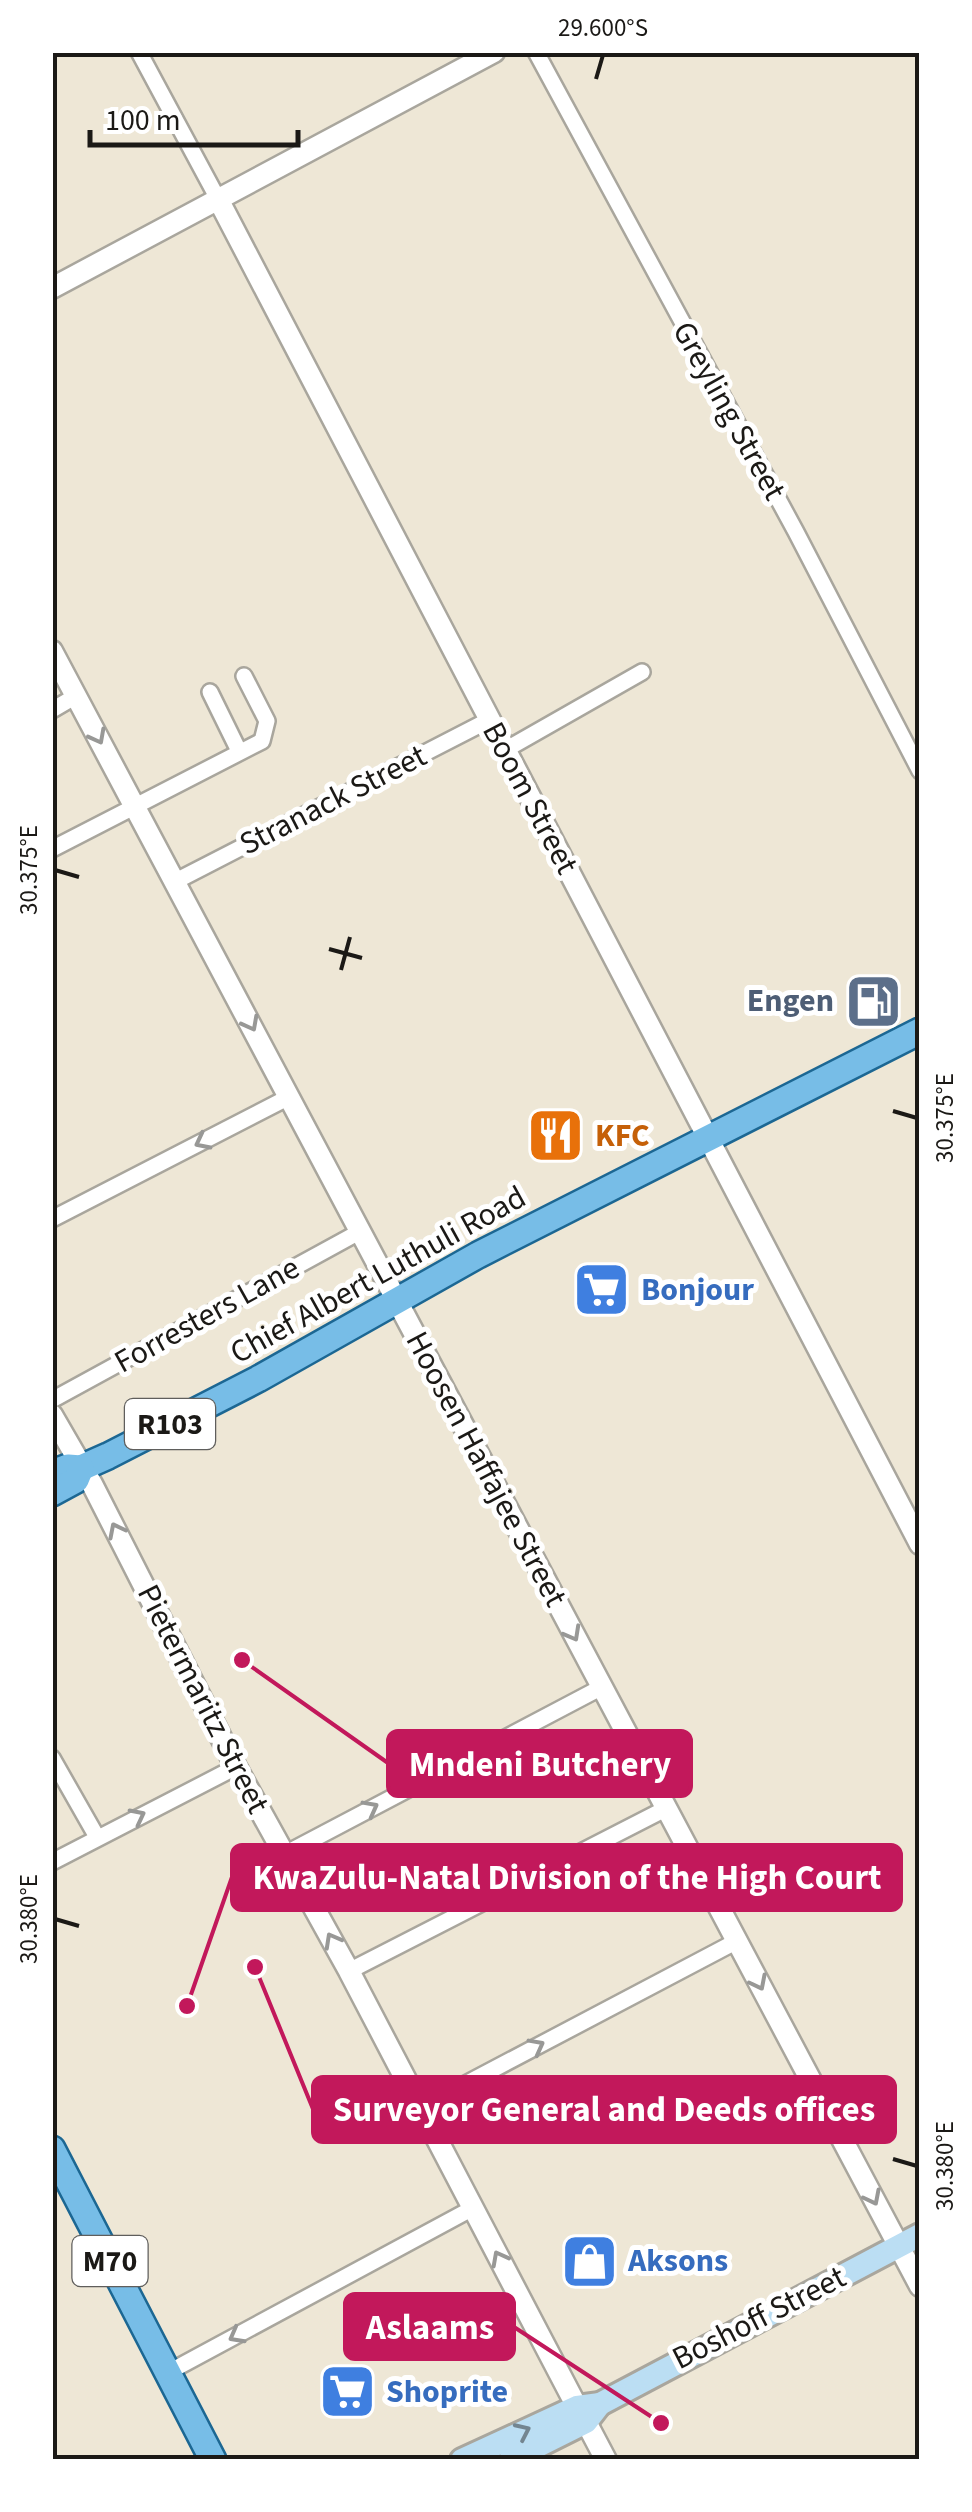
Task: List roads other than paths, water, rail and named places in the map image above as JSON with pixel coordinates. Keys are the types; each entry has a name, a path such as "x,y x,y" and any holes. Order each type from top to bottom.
{"main road":[{"name":"Chief Albert Luthuli Road","path":"52,1474 68,1466 82,1468 258,1379 398,1300 920,1030"},
{"name":"Chief Albert Luthuli Road","path":"52,1493 76,1480 82,1468"},
{"name":"M70","path":"52,2149 213,2460"},
{"name":"M70","path":"52,2181 195,2460"},
{"name":"Boshoff Street","path":"510,2460 588,2411 920,2235"},
{"name":"Boshoff Street","path":"462,2460 588,2411"}],"street":[{"name":"Boom Street","path":"139,52 920,1544"},
{"path":"52,288 494,52"},
{"name":"Greyling Street","path":"536,52 796,532 920,771"},
{"name":"Hoosen Haffajee Street","path":"52,651 920,2286"},
{"path":"505,750 642,672"},
{"path":"52,850 262,741 267,721 244,676"},
{"path":"210,692 239,752"},
{"path":"52,710 76,696"},
{"name":"Stranack Street","path":"176,881 490,720"},
{"path":"52,1219 288,1097"},
{"name":"Forresters Lane","path":"52,1400 360,1232"},
{"name":"Pietermaritz Street","path":"52,1415 473,2208 588,2411 606,2460"},
{"path":"285,1854 602,1686"},
{"path":"52,1758 97,1837"},
{"path":"52,1862 236,1767"},
{"path":"349,1971 666,1808"},
{"path":"420,2108 738,1941"},
{"path":"167,2373 473,2208"}],"place":[{"name":"Engen","path":"873,1001"},
{"name":"KFC","path":"556,1136"},
{"name":"Bonjour","path":"602,1290"},
{"name":"Mndeni Butchery","path":"242,1660"},
{"name":"Surveyor General and Deeds offices","path":"255,1967"},
{"name":"KwaZulu-Natal Division of the High Court","path":"187,2006"},
{"name":"Aksons","path":"589,2261"},
{"name":"Shoprite","path":"347,2392"},
{"name":"Aslaams","path":"661,2423"}]}
